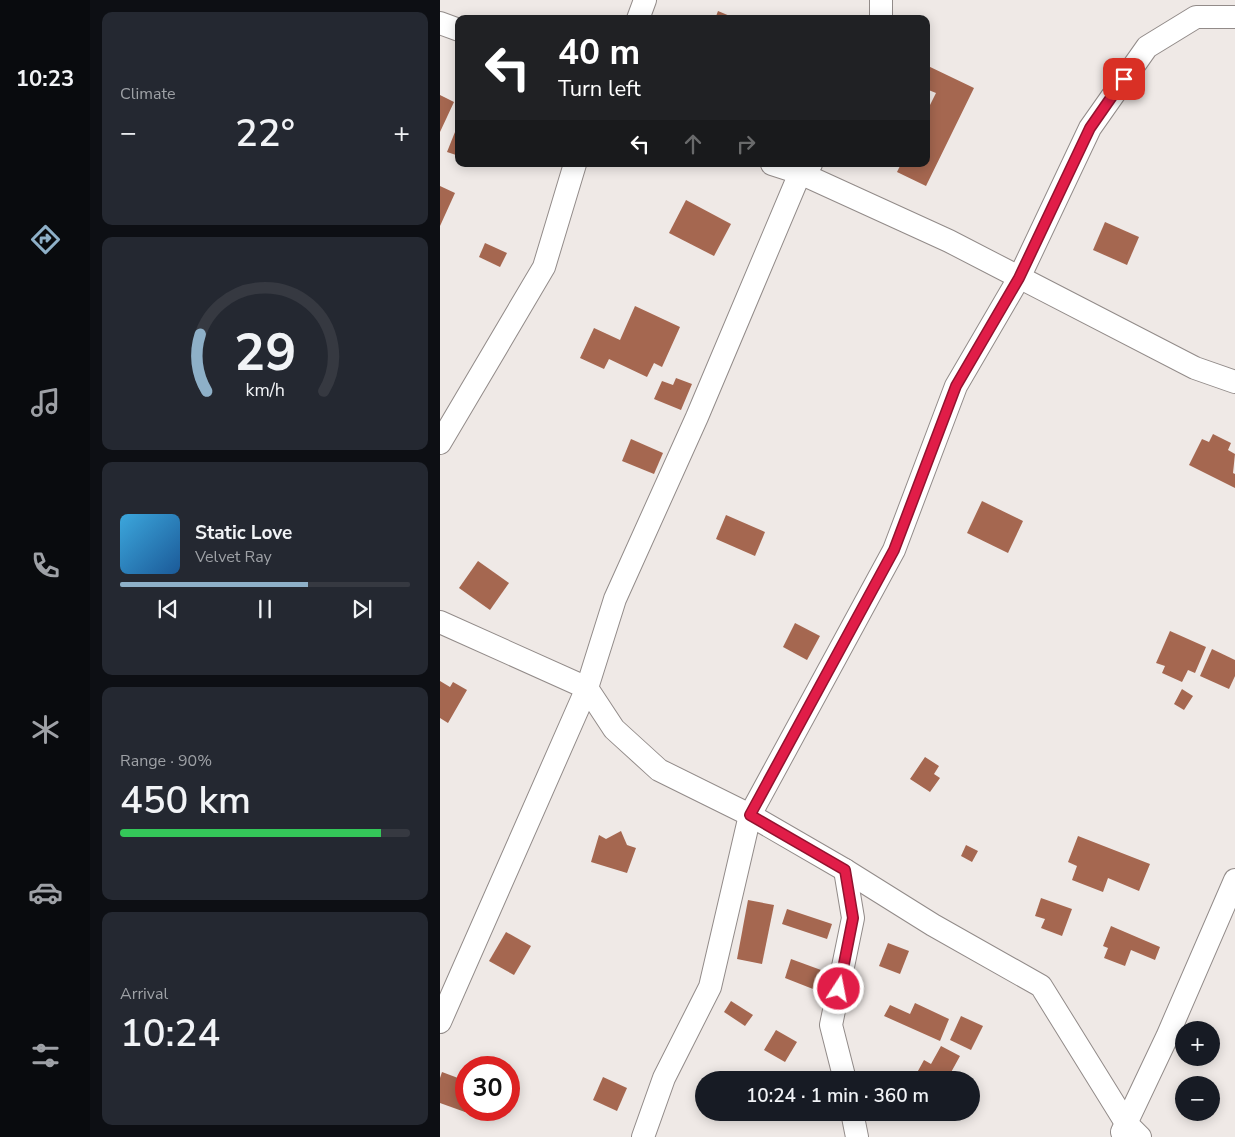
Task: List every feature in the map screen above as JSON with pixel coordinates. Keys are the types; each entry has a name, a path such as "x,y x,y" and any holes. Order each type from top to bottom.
{"street":[{"path":"640,15 646,0"},
{"path":"881,0 881,15"},
{"path":"644,1137 664,1078 710,987 750,815 894,550 956,386 1019,278 1090,128 1147,47 1192,8 1235,17"},
{"path":"440,23 455,29"},
{"path":"440,444 544,267 574,167"},
{"path":"440,1022 587,688 615,599 806,168 1195,368 1235,382"},
{"path":"440,622 587,688 614,729 659,770 750,815 845,870 933,925 1042,986 1129,1132"},
{"path":"842,1071 832,1025 853,918 845,870"},
{"path":"1129,1132 1167,1036 1235,880"},
{"path":"853,1121 856,1137"}],"building":[{"path":"718,11 728,15 716,15"},
{"path":"930,67 974,88 926,186 897,172 900,167 930,167 930,105 936,93 930,91"},
{"path":"440,95 454,102 440,132"},
{"path":"455,132 455,155 447,152"},
{"path":"440,186 455,193 440,226"},
{"path":"686,200 731,224 714,256 669,233"},
{"path":"1105,222 1139,237 1127,265 1093,250"},
{"path":"485,243 507,253 500,267 479,257"},
{"path":"635,306 680,327 662,367 654,363 647,377 609,359 604,369 580,358 594,328 620,340"},
{"path":"676,378 692,384 681,410 654,399 662,381 673,385"},
{"path":"1213,434 1231,443 1228,450 1235,454 1233,473 1235,474 1235,488 1189,465 1202,439 1209,442"},
{"path":"631,439 663,453 654,474 622,461"},
{"path":"982,501 1023,521 1008,553 967,533"},
{"path":"726,515 765,532 755,556 716,539"},
{"path":"478,561 509,583 490,610 459,588"},
{"path":"795,623 820,636 807,660 783,647"},
{"path":"1170,631 1206,647 1195,673 1188,670 1182,682 1162,673 1165,666 1156,663"},
{"path":"1212,649 1235,660 1235,676 1229,689 1200,676"},
{"path":"440,681 450,687 453,682 467,690 448,723 440,718"},
{"path":"1182,689 1193,696 1184,710 1174,704"},
{"path":"925,757 939,766 934,774 940,778 930,792 910,779"},
{"path":"621,831 627,845 636,848 627,873 591,862 599,835 606,839"},
{"path":"1078,836 1150,864 1139,891 1108,878 1103,892 1072,880 1077,866 1068,862"},
{"path":"966,845 978,851 972,862 961,856"},
{"path":"1041,898 1072,909 1062,936 1041,928 1045,919 1035,916"},
{"path":"748,900 774,905 762,964 737,959"},
{"path":"787,909 832,924 827,939 782,924"},
{"path":"1111,926 1160,947 1155,960 1131,950 1125,966 1104,958 1108,948 1103,946"},
{"path":"506,932 531,946 514,975 489,961"},
{"path":"888,943 909,951 900,974 879,966"},
{"path":"791,959 821,970 813,989 785,978"},
{"path":"731,1001 753,1015 745,1026 724,1012"},
{"path":"915,1003 949,1019 940,1041 884,1016 890,1005 910,1014"},
{"path":"961,1016 983,1026 971,1050 950,1040"},
{"path":"776,1030 797,1042 785,1062 764,1050"},
{"path":"941,1046 960,1056 952,1071 918,1071 924,1060 931,1064"},
{"path":"442,1072 455,1077 455,1108 440,1103 440,1078"},
{"path":"603,1077 627,1088 617,1111 593,1100"}],"route":[{"path":"839,989 853,918 845,870 750,815 894,550 956,386 1019,278 1090,128 1124,79"}]}
